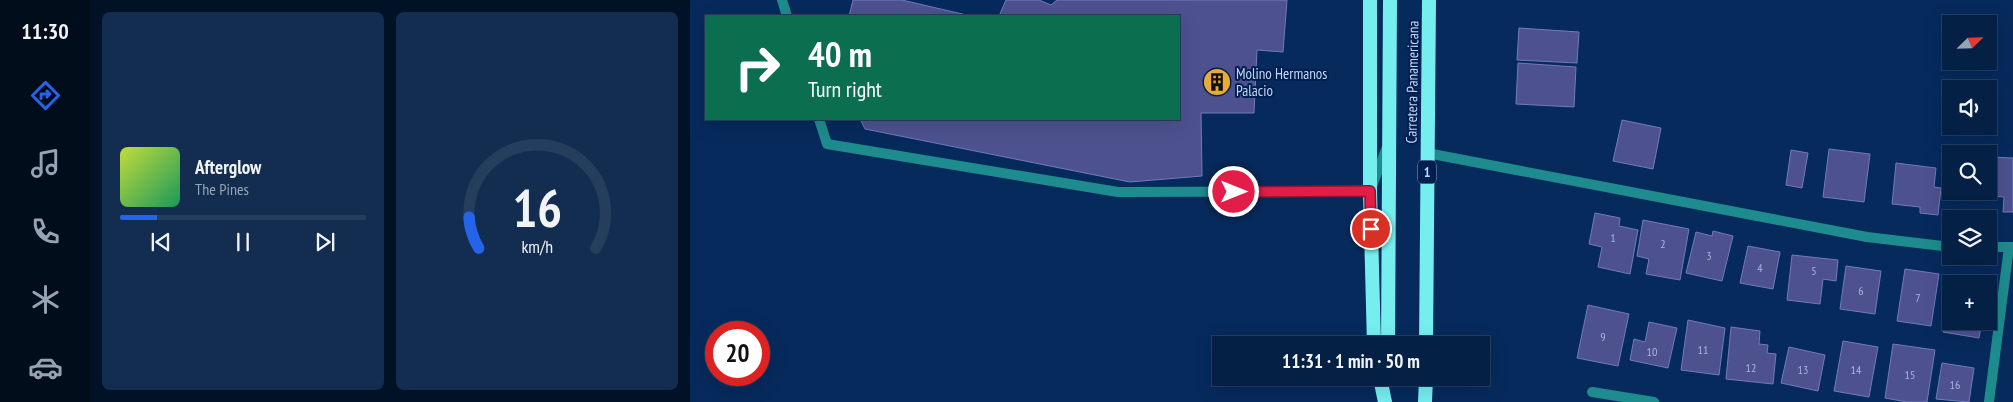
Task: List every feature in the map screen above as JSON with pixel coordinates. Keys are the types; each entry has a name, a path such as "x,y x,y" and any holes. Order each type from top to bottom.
{"highway":[{"path":"1370,0 1370,191 1374,336"},
{"name":"Carretera Panamericana","path":"1388,336 1390,0"},
{"name":"Carretera Panamericana","path":"1426,336 1429,19 1427,0"},
{"path":"1382,386 1386,402"},
{"path":"1386,402 1387,386"},
{"path":"1426,386 1426,402"}],"street":[{"path":"782,0 787,15"},
{"path":"819,120 827,144 1118,192 1370,191 1390,141"},
{"path":"1427,153 1867,237 1942,246"},
{"path":"1989,402 2011,247 1997,247"},
{"path":"1592,392 1654,402"}],"building":[{"path":"853,0 902,0 967,15 849,15"},
{"name":"Molino Hermanos Palacio","path":"1006,0 1039,0 1051,5 1057,0 1287,0 1283,52 1257,50 1254,113 1201,113 1202,176 1130,182 865,129 860,120 1180,120 1180,15 999,15"},
{"path":"1519,28 1579,32 1577,63 1517,60"},
{"path":"1518,63 1576,67 1574,107 1516,104"},
{"path":"1622,120 1661,128 1653,169 1613,161"},
{"path":"1829,149 1870,154 1864,202 1823,197"},
{"path":"1791,150 1808,153 1802,188 1786,185"},
{"path":"1997,157 2013,158 2013,212 2003,212 2004,197 1997,196"},
{"path":"1896,163 1936,168 1934,187 1941,188 1938,215 1920,213 1920,207 1892,204"},
{"path":"1595,213 1620,218 1619,226 1638,230 1630,274 1598,267 1602,247 1589,244"},
{"path":"1643,220 1689,229 1680,280 1646,274 1649,259 1637,256"},
{"path":"1713,231 1733,236 1722,281 1686,273 1696,232 1712,236"},
{"path":"1748,246 1780,252 1773,289 1740,283"},
{"path":"1792,255 1838,260 1836,281 1823,279 1820,304 1787,300"},
{"path":"1846,266 1881,271 1875,314 1840,309"},
{"path":"1905,269 1939,274 1931,326 1897,321"},
{"path":"1588,305 1629,314 1618,366 1577,358"},
{"path":"1688,320 1725,328 1719,375 1681,370"},
{"path":"1649,322 1677,328 1668,368 1630,360 1634,339 1645,342"},
{"path":"1731,327 1760,331 1759,344 1768,345 1767,353 1776,354 1773,384 1726,379"},
{"path":"1943,330 1980,330 1979,338 1943,332"},
{"path":"1843,341 1878,347 1869,397 1834,391"},
{"path":"1893,344 1935,350 1927,402 1907,402 1885,398"},
{"path":"1789,347 1825,355 1818,391 1781,383"},
{"path":"1942,363 1974,368 1969,402 1936,399"}],"place":[{"name":"Molino Hermanos Palacio","path":"1217,82"}],"route":[{"path":"1234,192 1370,191 1371,229"}]}
